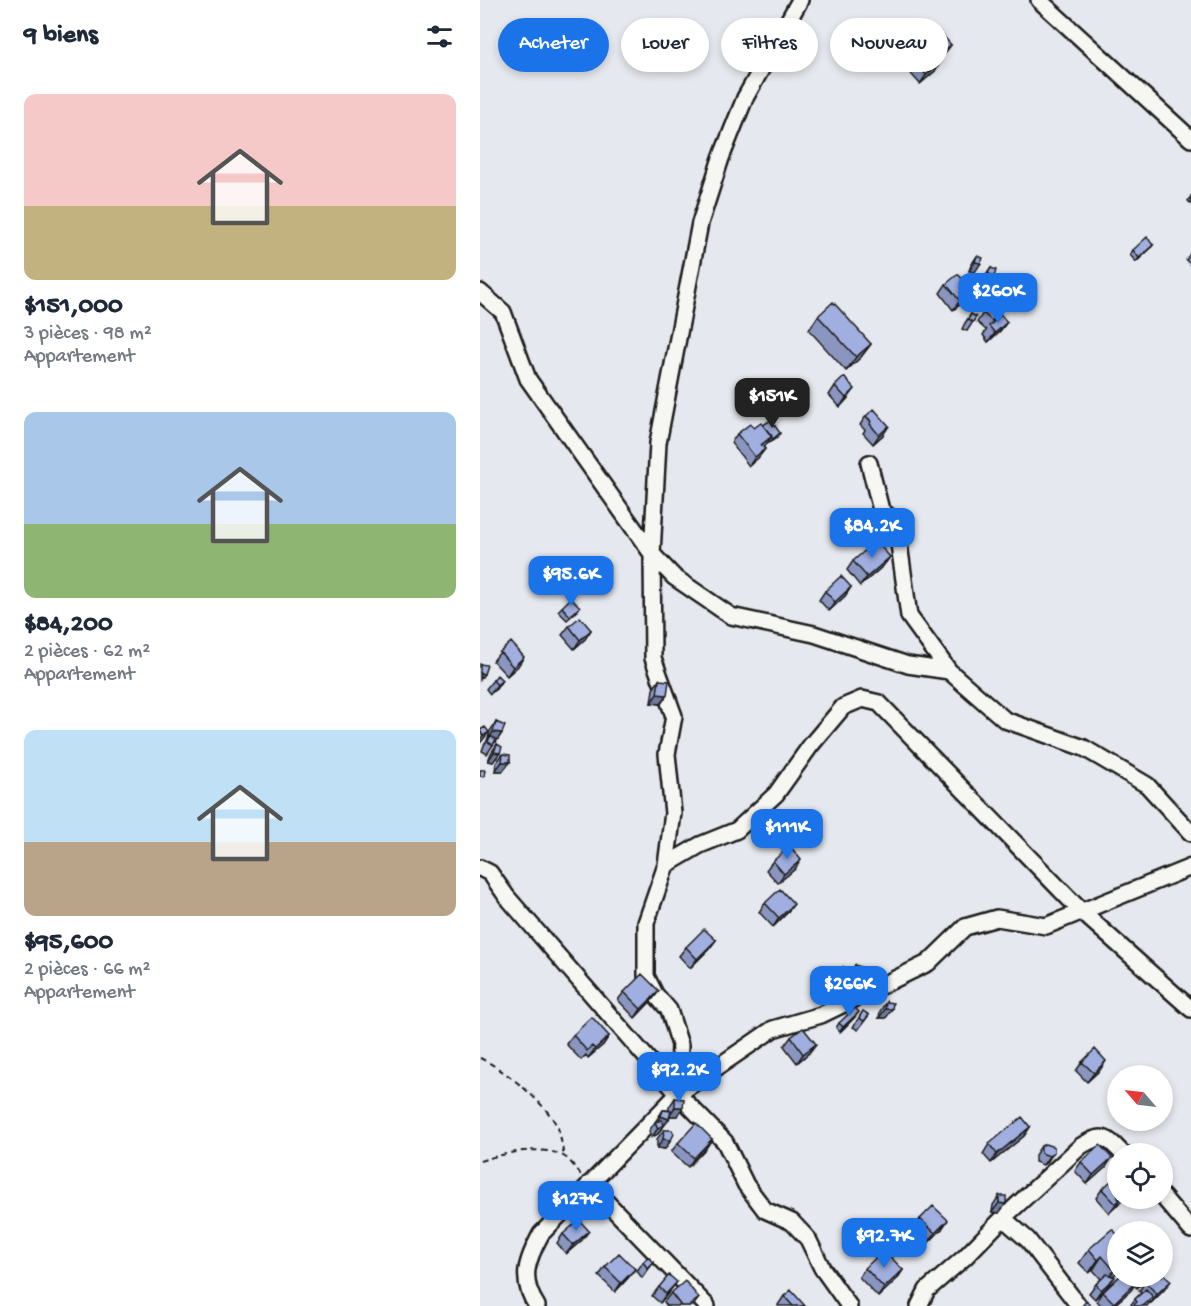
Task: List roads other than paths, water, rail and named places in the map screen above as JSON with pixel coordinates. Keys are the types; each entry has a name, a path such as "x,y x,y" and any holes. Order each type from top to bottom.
{"street":[{"path":"678,1094 680,1045 669,1010 655,994 646,976 646,922 666,865 673,813 667,754 674,716 653,658 652,554 658,443 700,223 721,158 746,98 800,0"},
{"path":"1039,0 1191,139"},
{"path":"480,292 503,312 528,379 652,554 674,577 732,616 814,634 909,665 949,671"},
{"path":"869,463 881,510 896,522 909,616 949,671 1005,720 1084,748 1147,785 1191,833"},
{"path":"666,865 700,845 737,830 776,794 843,707 862,699 879,703 1082,912 1191,1009"},
{"path":"537,1306 527,1283 527,1260 541,1234 678,1094 773,1029 821,1015 869,989 928,963 964,927 996,918 1046,926 1191,867"},
{"path":"480,868 490,873 507,897 678,1094 725,1142 746,1185 765,1210 792,1222 808,1239 822,1268 849,1306"},
{"path":"919,1306 927,1290 1081,1146 1095,1137 1108,1138 1113,1143"},
{"path":"589,1184 707,1306"},
{"path":"1173,1209 1191,1230"},
{"path":"1003,1218 1028,1240 1079,1306"}]}
